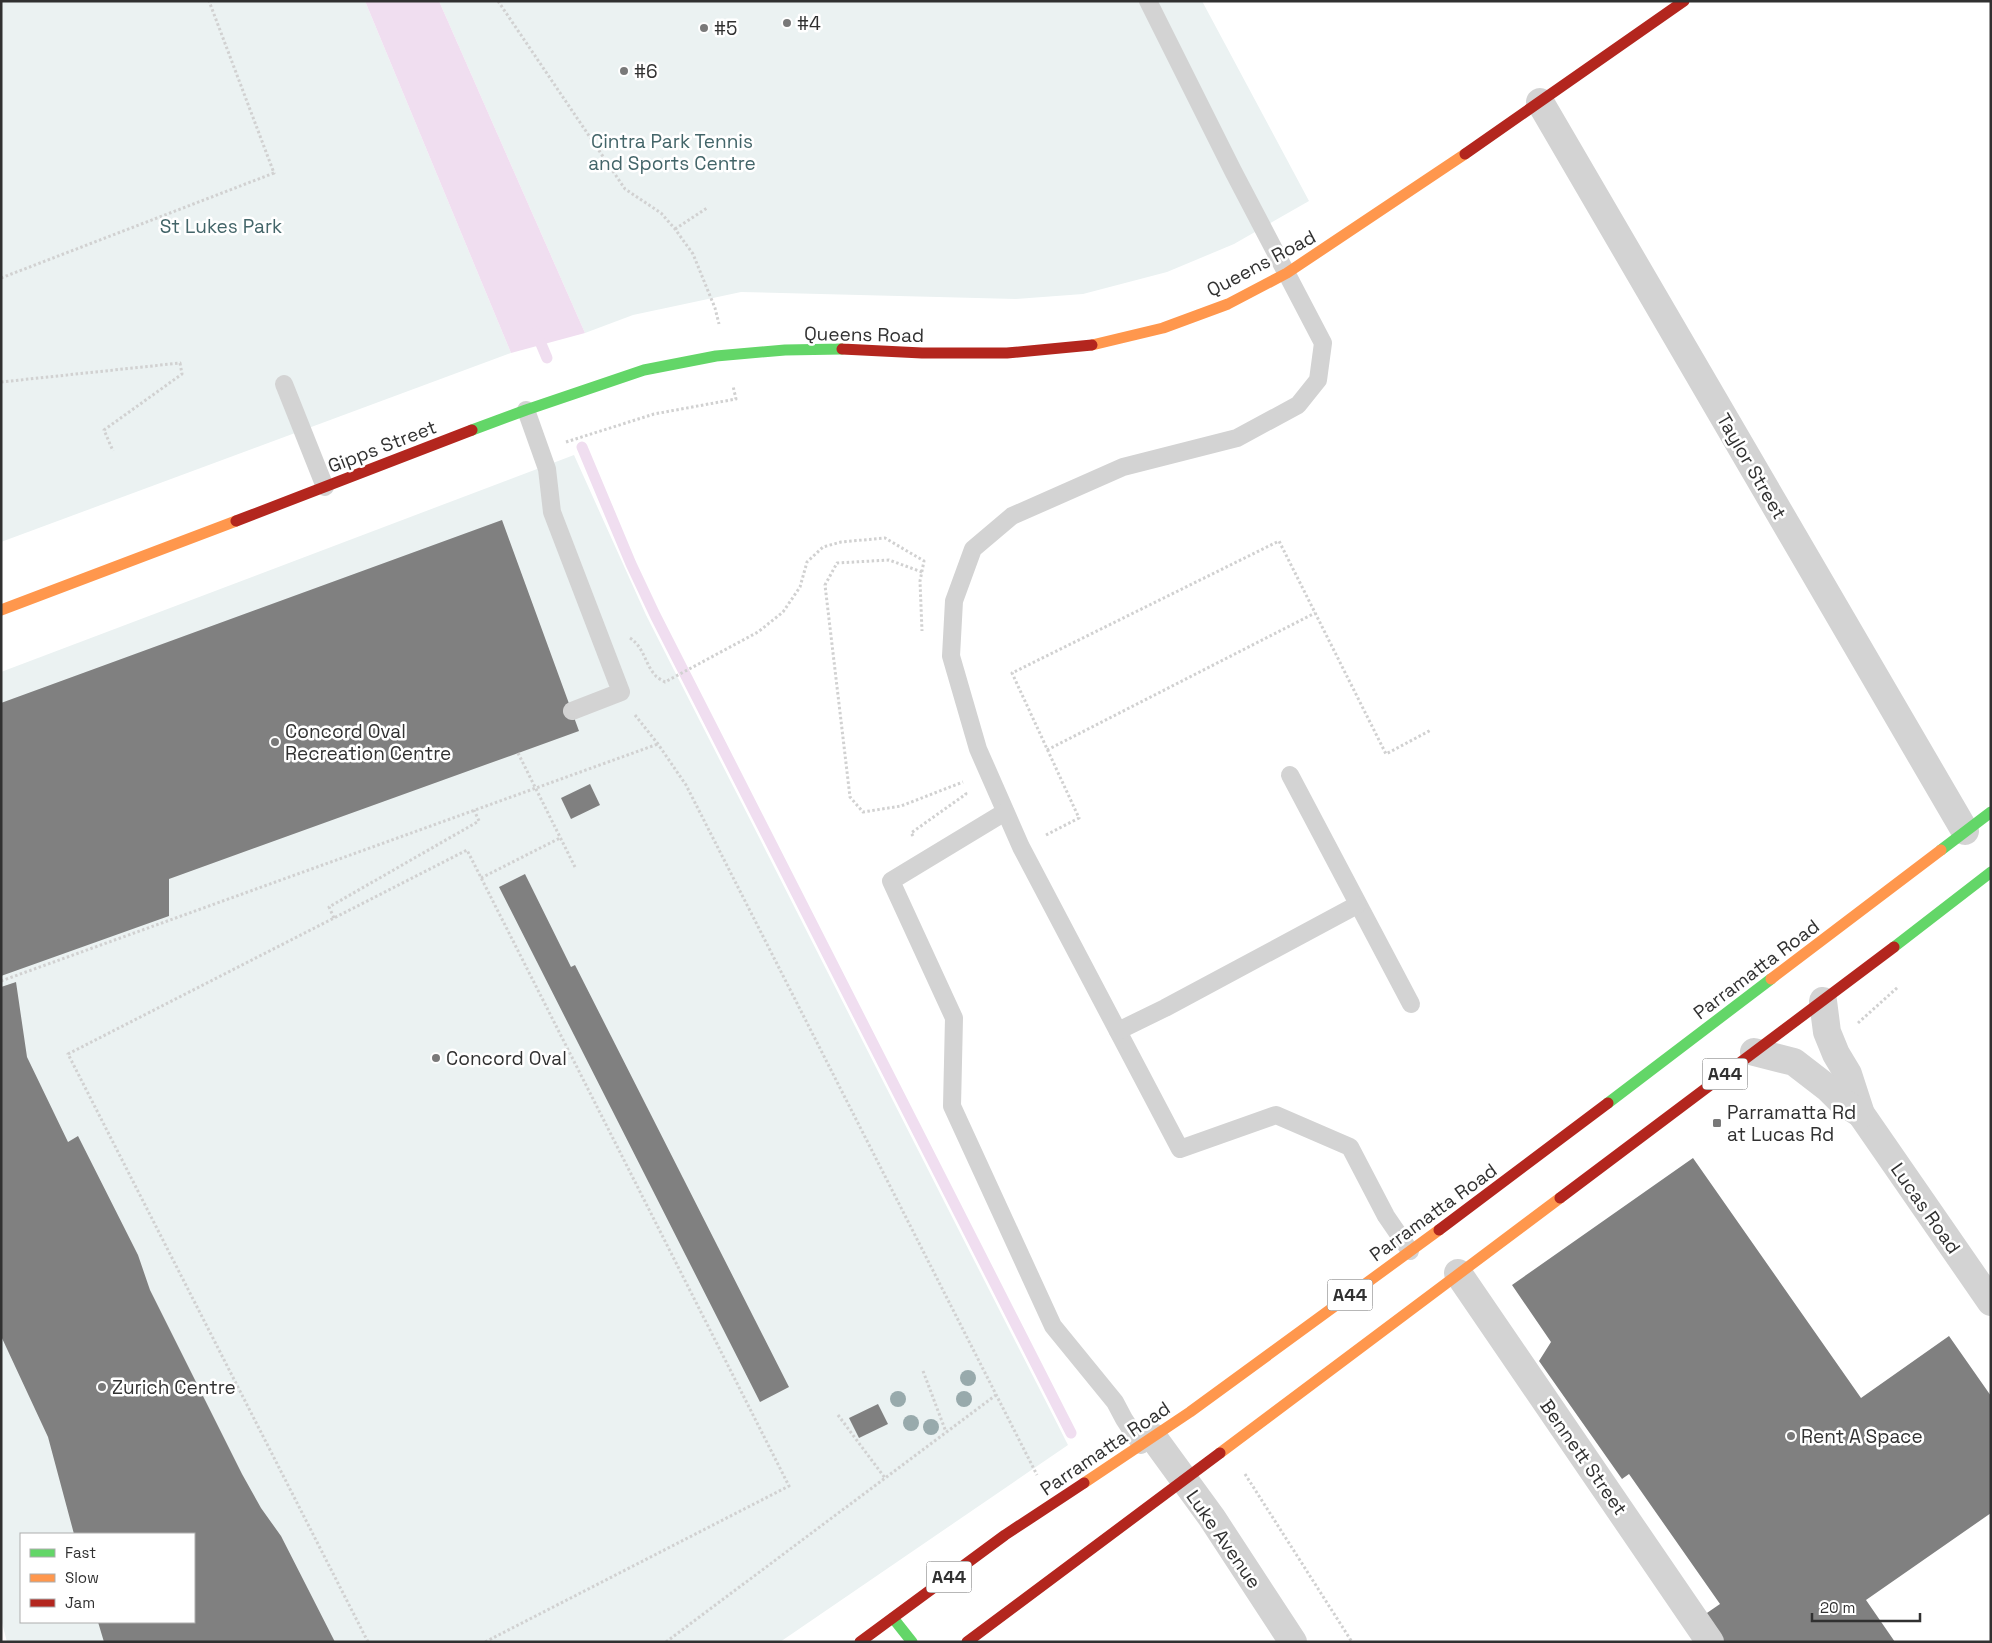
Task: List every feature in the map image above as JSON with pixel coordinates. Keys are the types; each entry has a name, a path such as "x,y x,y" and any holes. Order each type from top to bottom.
{"main road":[{"name":"Queens Road","path":"785,350 853,349 922,353 1007,353 1088,346 1171,325 1228,304 1287,273 1332,244 1684,1"},
{"name":"Gipps Street","path":"1,610 526,410 644,370 716,356 785,350"},
{"name":"Parramatta Road","path":"860,1642 1005,1536 1190,1412 1410,1251 1545,1151 1991,812"},
{"name":"A44","path":"967,1642 1823,1001 1991,872"},
{"path":"893,1618 912,1642"}],"street":[{"name":"Taylor Street","path":"1540,102 1965,831"},
{"name":"Lucas Road","path":"1823,1001 1827,1032 1836,1054 1848,1074 1861,1114 1991,1302"},
{"name":"Lucas Road","path":"1754,1052 1794,1062 1829,1089 1841,1101 1861,1114"},
{"name":"Bennett Street","path":"1458,1273 1710,1642"},
{"name":"Luke Avenue","path":"1147,1441 1183,1480 1212,1518 1293,1642"}],"lane":[{"path":"1148,1 1323,343 1318,380 1298,405 1237,438 1123,467 1012,516 973,549 954,601 951,656 978,749 1021,847 1180,1149 1276,1115 1350,1147 1386,1216 1410,1251"},
{"path":"284,384 325,487"},
{"path":"526,410 547,468 552,512 621,692 572,711"},
{"path":"1290,776 1411,1004"},
{"path":"1005,812 891,881 954,1018 952,1106 1053,1326 1115,1402 1124,1419 1147,1441"},
{"path":"1118,1031 1165,1008 1357,905"}],"path":[{"path":"1,278 274,173 209,1"},
{"path":"498,1 625,189 661,213 693,254 715,308"},
{"path":"675,229 707,208"},
{"path":"1,382 180,363 182,374 104,430 113,451"},
{"path":"541,451 654,414 736,399"},
{"path":"665,682 758,632 783,612 800,587 807,562 823,547 841,542 885,538 924,561 920,580 922,631 925,640"},
{"path":"1021,847 1079,818 1012,673 1279,541 1386,754 1431,730"},
{"path":"922,572 889,560 837,563 825,585 850,797 863,812 901,806 963,782"},
{"path":"1047,750 1315,613"},
{"path":"621,692 637,718 658,744 686,785 1039,1478"},
{"path":"1,981 658,744"},
{"path":"518,753 575,867"},
{"path":"927,860 911,833 966,794 960,772"},
{"path":"334,918 329,908 479,821 474,810"},
{"path":"481,878 560,838"},
{"path":"368,1642 68,1054 467,850 789,1486 485,1642"},
{"path":"923,1371 946,1432"},
{"path":"666,1642 996,1394"},
{"path":"838,1415 885,1478"},
{"path":"1249,1478 1352,1642"}],"green space":[{"name":"St Lukes Park","path":"1,1 365,1 511,353 1,542"},
{"name":"Cintra Park Tennis and Sports Centre","path":"439,1 1202,1 1309,201 1234,244 1167,272 1083,294 1016,299 741,292 633,315 585,333"},
{"name":"Concord Oval","path":"574,455 646,615 1068,1445 780,1642 7,1642 1,1619 1,672"}],"shaded area":[{"path":"365,1 439,1 585,333 511,353"}],"building":[{"name":"Concord Oval Recreation Centre","path":"502,520 579,731 169,879 169,916 1,976 1,703"},
{"path":"590,784 600,805 571,819 561,798"},
{"path":"525,874 571,967 575,965 789,1387 760,1402 499,887"},
{"name":"Zurich Centre","path":"16,982 27,1057 68,1142 78,1136 138,1255 150,1290 242,1474 261,1508 281,1536 335,1642 104,1642 98,1623 195,1623 195,1533 74,1533 48,1437 1,1336 1,987"},
{"name":"Rent A Space","path":"1693,1158 1861,1398 1949,1336 1991,1396 1991,1513 1866,1600 1895,1642 1723,1642 1704,1615 1720,1604 1629,1474 1622,1479 1539,1361 1551,1342 1512,1285"},
{"path":"878,1404 888,1424 859,1438 849,1418"}],"waterway":[{"path":"536,332 547,358"},
{"path":"582,447 631,564 655,615 1071,1433"}],"traffic: fast":[{"path":"472,430 644,370 716,356 785,350 842,349"},
{"path":"1941,850 1991,812"},
{"path":"1894,947 1991,872"},
{"path":"1608,1103 1771,979"},
{"path":"893,1618 912,1642"}],"traffic: slow":[{"path":"1092,345 1163,328 1228,304 1287,273 1465,154"},
{"path":"1,610 236,521"},
{"path":"1771,979 1941,850"},
{"path":"1220,1453 1560,1198"},
{"path":"1084,1483 1190,1412 1439,1230"}],"traffic: jam":[{"path":"1465,154 1684,1"},
{"path":"842,349 922,353 1007,353 1092,345"},
{"path":"236,521 472,430"},
{"path":"1560,1198 1894,947"},
{"path":"1439,1230 1608,1103"},
{"path":"967,1642 1220,1453"},
{"path":"860,1642 1005,1535 1084,1483"}],"place":[{"name":"#4","path":"787,23"},
{"name":"#5","path":"704,28"},
{"name":"#6","path":"624,71"},
{"name":"Concord Oval Recreation Centre","path":"275,742"},
{"name":"Concord Oval","path":"436,1058"},
{"name":"Parramatta Rd at Lucas Rd","path":"1717,1123"},
{"name":"Zurich Centre","path":"102,1387"},
{"name":"Rent A Space","path":"1791,1436"}]}
